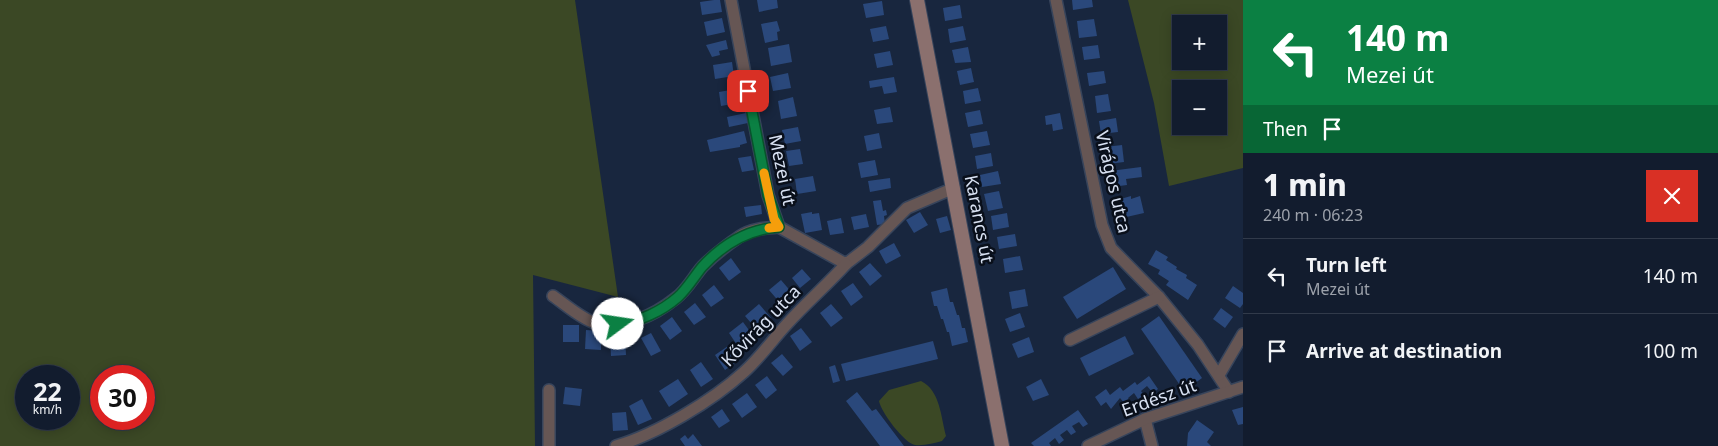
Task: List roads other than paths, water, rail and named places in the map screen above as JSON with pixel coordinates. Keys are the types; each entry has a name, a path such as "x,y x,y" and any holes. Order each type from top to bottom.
{"main road":[{"name":"Karancs út","path":"917,0 1002,446"}],"street":[{"name":"Mezei út","path":"731,0 768,195 779,227 846,264"},
{"name":"Virágos utca","path":"1056,0 1102,226 1111,248 1159,297 1219,375 1229,392"},
{"path":"846,264 868,247 907,208 954,188"},
{"path":"553,296 582,316 595,322 606,325 630,322 646,316 678,297 704,265 740,236 760,228 779,227"},
{"name":"Kővirág utca","path":"616,446 636,440 657,430 746,372 787,324 846,264"},
{"path":"1070,340 1159,297"},
{"name":"Erdész út","path":"1219,375 1243,334"},
{"name":"Erdész út","path":"1088,446 1145,419 1243,387"},
{"path":"549,446 550,390"},
{"path":"1145,419 1152,446"}]}
